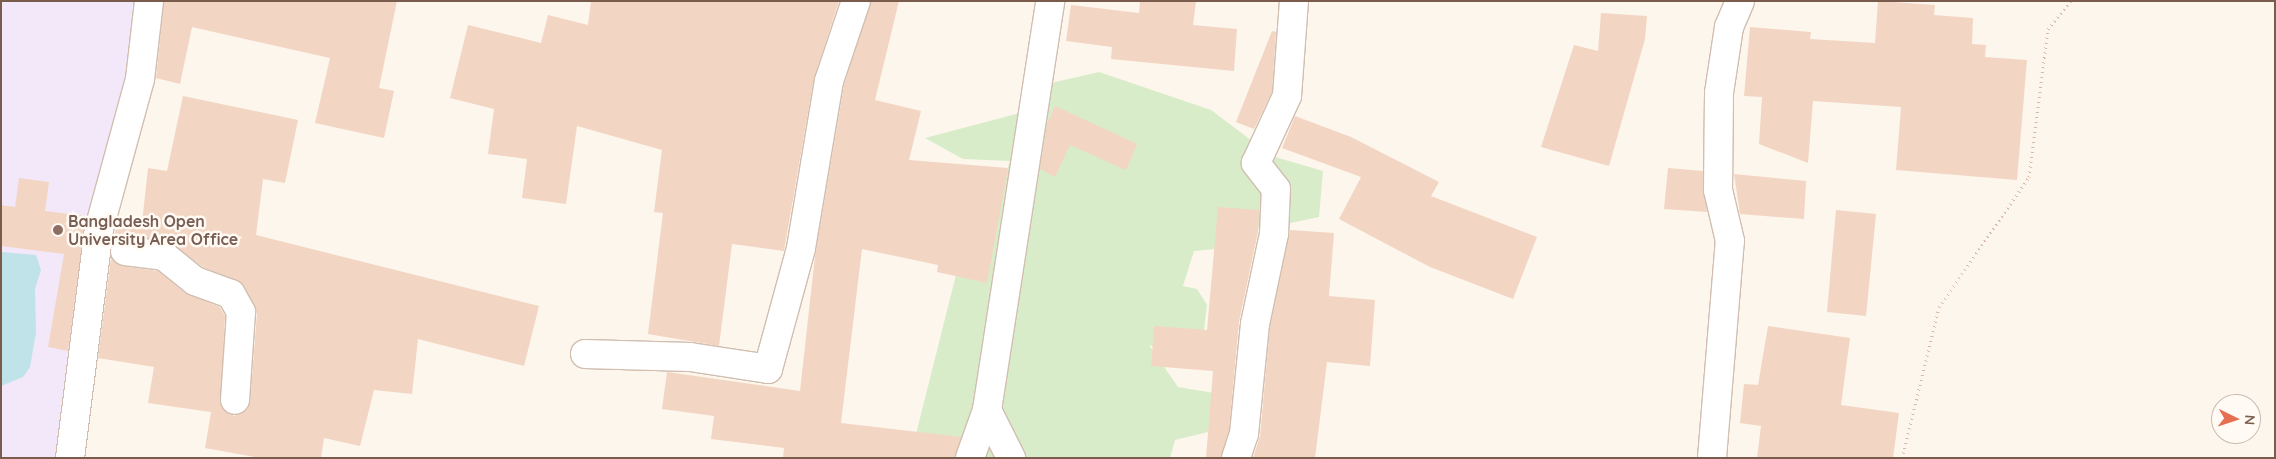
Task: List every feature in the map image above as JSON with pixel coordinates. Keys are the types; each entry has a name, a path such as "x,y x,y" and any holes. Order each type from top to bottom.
{"street":[{"path":"70,458 99,229 140,79 149,1"},
{"path":"585,354 690,357 768,369 801,248 829,81 856,1"},
{"path":"970,458 987,410 1050,1"},
{"path":"1236,458 1244,434 1255,324 1274,234 1276,189 1256,162 1286,96 1294,1"},
{"path":"1712,458 1730,241 1718,190 1719,92 1729,27 1740,1"},
{"path":"125,251 164,256 195,281 231,294 241,312 235,400"},
{"path":"987,410 1011,458"}],"path":[{"path":"1902,458 1939,307 2029,177 2048,29 2071,1"}],"shaded area":[{"name":"Bangladesh Open University Area Office","path":"1,1 144,1 84,458 1,458"}],"green space":[{"path":"1099,72 1211,110 1272,156 1323,171 1319,217 1261,229 1228,215 1216,249 1194,251 1183,286 1197,289 1207,305 1204,330 1179,353 1149,345 1178,387 1214,393 1208,432 1175,440 1170,458 910,458 960,259 1001,190 1010,161 963,159 925,138 1035,109 1038,86"}],"water":[{"path":"1,252 36,255 41,270 35,289 36,333 30,367 23,377 1,386"}],"building":[{"path":"164,1 397,1 379,88 394,91 384,138 315,123 330,58 192,27 180,84 156,78"},
{"path":"591,1 839,1 814,78 784,251 732,244 719,346 648,334 663,213 654,212 662,150 577,126 566,204 522,198 527,159 488,154 494,109 450,98 468,25 541,43 548,15 588,25"},
{"path":"871,1 899,1 875,100 921,111 909,160 1008,168 987,283 937,272 938,265 862,249 841,423 961,437 955,458 783,458 784,448 711,439 714,416 662,409 667,372 800,391 815,256 844,85"},
{"path":"1140,1 1196,1 1193,25 1237,29 1234,71 1111,59 1112,47 1066,41 1071,5 1139,13"},
{"path":"1878,1 1935,5 1934,15 1973,18 1972,44 1986,45 1985,57 2027,60 2017,180 1896,170 1901,107 1813,101 1808,163 1759,144 1762,97 1744,96 1750,27 1811,32 1810,39 1875,43"},
{"path":"1601,13 1647,16 1645,39 1609,166 1541,147 1574,45 1598,51"},
{"path":"1272,31 1276,32 1272,92 1254,129 1236,122"},
{"path":"183,96 298,120 285,183 263,179 256,235 539,306 524,366 418,339 412,394 374,390 360,446 324,438 321,458 260,458 205,448 211,412 148,403 154,367 98,358 111,258 123,266 158,271 185,293 220,307 225,316 221,406 234,416 248,409 250,402 257,313 244,286 203,267 166,241 126,236 113,241 118,220 142,223 148,168 167,171"},
{"path":"1055,106 1137,144 1126,170 1070,145 1055,177 1040,169 1047,124"},
{"path":"1295,116 1351,137 1439,182 1431,196 1537,237 1513,299 1430,267 1339,219 1361,177 1282,148"},
{"path":"1668,168 1703,171 1707,212 1664,209"},
{"path":"1734,174 1806,181 1804,219 1740,214"},
{"path":"19,178 49,182 45,211 86,216 68,351 48,347 64,254 1,246 1,205 15,207"},
{"path":"1218,207 1259,210 1258,232 1239,322 1229,431 1221,458 1206,458 1213,371 1151,366 1154,326 1207,330"},
{"path":"1836,210 1876,214 1866,316 1827,312"},
{"path":"1290,230 1334,233 1329,296 1375,300 1370,366 1327,362 1315,458 1253,458 1260,436 1270,326"},
{"path":"1768,326 1850,338 1841,405 1899,413 1893,458 1757,458 1761,426 1740,423 1744,384 1758,385"}],"place":[{"name":"Bangladesh Open University Area Office","path":"58,230"}]}
